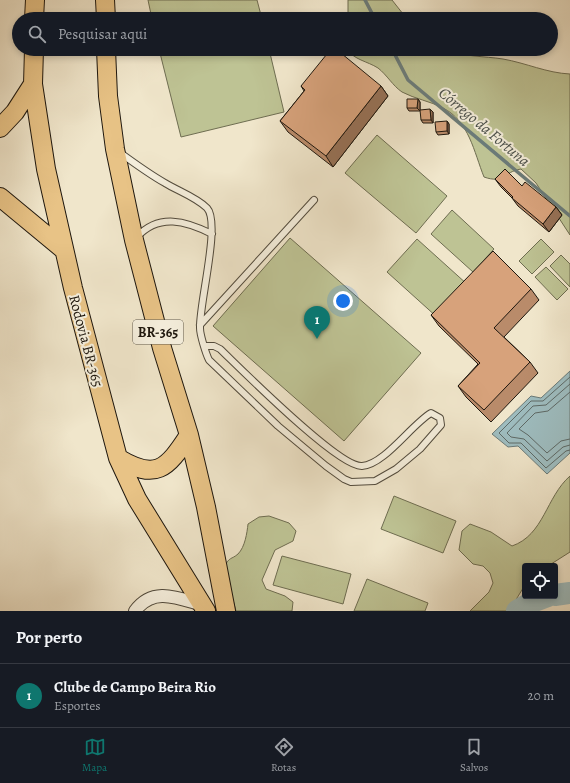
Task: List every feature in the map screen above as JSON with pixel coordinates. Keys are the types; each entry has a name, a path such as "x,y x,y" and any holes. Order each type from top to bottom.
{"main road":[{"path":"34,12 35,0"},
{"path":"105,0 106,12"},
{"name":"Rodovia BR-365","path":"34,56 34,84 46,169 64,250 118,458 137,499 205,608"},
{"name":"BR-365","path":"106,56 108,96 115,149 134,240 162,348 189,436 206,508 226,611"},
{"path":"0,128 14,112 34,84"},
{"path":"0,197 64,250"},
{"path":"118,458 138,468 154,470 170,461 189,436"}],"street":[{"path":"135,611 143,602 158,595 168,596 205,608"}],"lane":[{"path":"115,149 162,182 207,208 212,215 212,234 200,325 205,352 209,360 278,426 344,479 351,482 375,482 396,469 420,449 441,425 440,418 431,413 390,450 373,463 356,466 334,452 286,412 220,349 214,346 205,346"},
{"path":"200,325 314,200"},
{"path":"134,240 150,226 161,222 174,220 187,223 212,234"}],"green space":[{"path":"148,0 257,0 260,12 151,12"},
{"path":"348,0 392,0 401,12 348,12"},
{"path":"161,56 271,56 284,112 181,137"},
{"path":"353,56 474,56 503,59 553,72 570,74 570,235 536,183 521,169 510,172 496,179 484,177 470,138 459,121 452,114 443,108 402,92 378,68"},
{"path":"377,135 447,196 416,233 345,173"},
{"path":"452,210 494,249 473,272 431,234"},
{"path":"290,238 421,353 344,441 213,326"},
{"path":"417,239 468,285 438,318 387,272"},
{"path":"541,239 554,252 532,274 519,261"},
{"path":"561,255 570,264 570,287 550,266"},
{"path":"546,267 568,289 557,300 535,277"},
{"path":"570,476 570,552 553,563 522,563 522,590 509,611 470,611 489,592 493,583 490,573 483,566 473,564 459,550 462,531 470,524 491,532 512,546 523,541 538,525 555,494"},
{"path":"394,496 456,521 443,553 381,529"},
{"path":"269,516 289,523 296,531 293,541 275,550 262,580 266,589 285,596 293,602 292,611 236,611 224,567 228,561 238,554 242,548 248,524 259,517"},
{"path":"282,556 351,574 343,604 273,585"},
{"path":"367,579 428,603 425,611 354,611"}],"water":[{"path":"570,371 570,453 547,474 518,446 508,447 492,434 531,396 541,398"}],"building":[{"path":"325,56 345,56 381,86 326,156 280,121 305,90 301,86"},
{"path":"407,99 418,99 417,108 407,108"},
{"path":"430,109 431,120 421,120 420,110"},
{"path":"447,121 447,131 436,132 435,122"},
{"path":"505,169 522,186 525,182 556,207 543,224 512,198 513,197 495,179"},
{"path":"493,251 531,289 494,328 530,362 484,410 458,386 480,363 431,315"}],"waterway":[{"name":"Córrego da Fortuna","path":"365,0 371,12"},
{"name":"Córrego da Fortuna","path":"396,56 408,80 570,216"},
{"path":"558,595 570,593"},
{"path":"517,611 540,599"}],"place":[{"name":"Clube de Campo Beira Rio","path":"317,339"}]}
